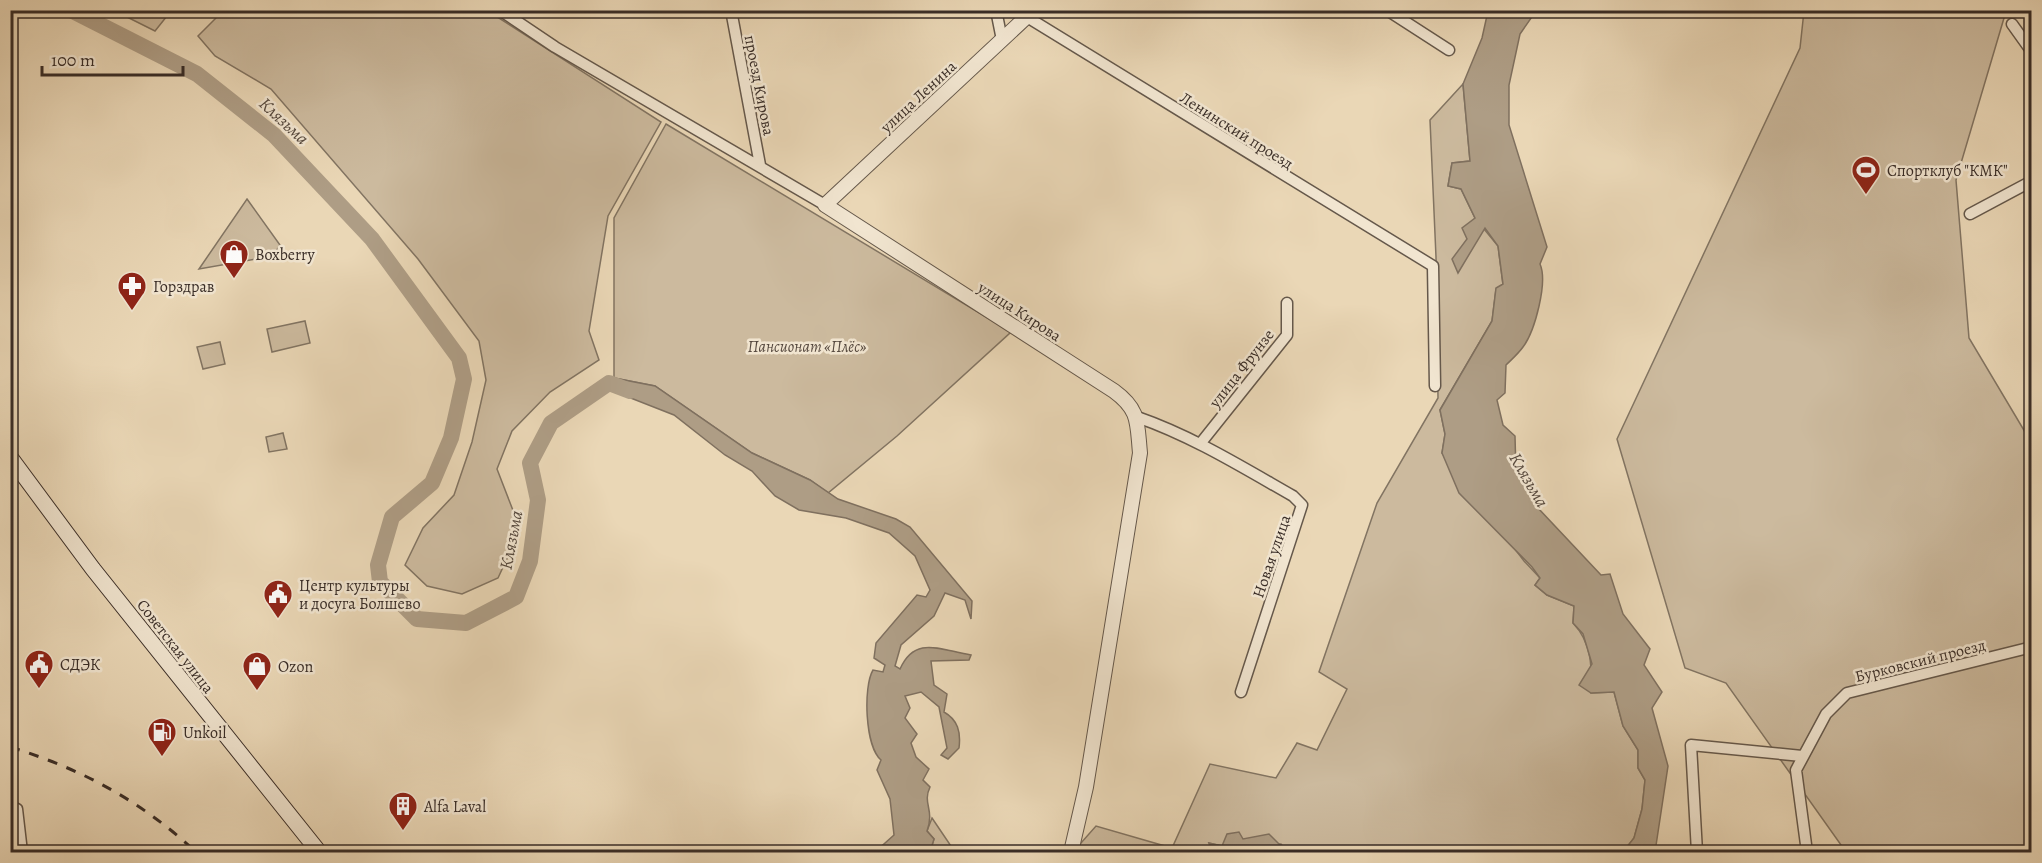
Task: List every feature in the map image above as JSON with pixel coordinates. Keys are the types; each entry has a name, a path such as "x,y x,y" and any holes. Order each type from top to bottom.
{"main road":[{"name":"Советская улица","path":"10,457 314,851"}],"street":[{"name":"улица Кирова","path":"500,10 555,47 825,205 1114,391 1129,402 1137,417"},
{"name":"проезд Кирова","path":"731,10 760,165"},
{"path":"996,10 1002,40"},
{"path":"1387,10 1449,50"},
{"name":"улица Ленина","path":"825,205 1030,14"},
{"name":"Ленинский проезд","path":"1030,14 1433,266 1435,386"},
{"path":"2012,24 2031,52"},
{"path":"1970,214 2031,182"},
{"name":"улица Фрунзе","path":"1200,444 1287,335 1287,303"},
{"path":"1071,852 1086,787 1140,453 1137,417"},
{"name":"Новая улица","path":"1137,417 1171,429 1200,444 1293,496 1302,505 1241,692"},
{"name":"Бурковский проезд","path":"1807,852 1796,770 1826,714 1847,693 2031,646"},
{"path":"1697,852 1691,745 1802,756"},
{"path":"10,806 17,810 22,852"}],"green space":[{"path":"115,11 171,11 155,31"},
{"path":"223,11 488,11 661,122 608,216 589,331 599,360 550,392 512,431 497,469 514,513 511,550 498,578 462,594 427,586 405,565 423,528 454,495 472,442 486,380 479,341 418,259 271,89 215,56 198,36"},
{"path":"1804,11 2000,11 2004,18 1956,180 1969,338 2031,442 2031,852 1846,852 1726,683 1685,668 1617,439 1800,48"},
{"path":"1463,84 1470,161 1452,163 1448,186 1461,189 1475,218 1498,246 1503,285 1496,289 1492,321 1440,410 1445,434 1442,453 1524,561 1540,578 1535,585 1547,595 1574,606 1573,623 1584,639 1590,656 1591,693 1614,692 1623,726 1638,750 1638,768 1645,780 1642,809 1634,838 1623,852 1287,852 1281,844 1222,846 1209,843 1213,852 1073,852 1096,826 1172,848 1210,764 1276,778 1297,743 1317,750 1347,689 1319,672 1377,503 1438,398 1436,257 1430,120"},
{"name":"Пансионат «Плёс»","path":"666,124 1011,332 897,436 828,493 810,480 752,453 655,386 614,378 614,218"},
{"path":"247,199 280,245 273,256 199,269"},
{"path":"305,321 310,343 272,352 267,329"},
{"path":"220,342 225,364 203,369 197,347"},
{"path":"283,433 287,449 269,452 266,437"},
{"path":"932,818 955,852 930,852 934,839 927,831"}],"shaded area":[{"path":"1488,11 1536,11 1520,34 1509,85 1509,125 1547,247 1540,264 1542,282 1536,318 1528,340 1506,365 1505,393 1497,400 1503,425 1515,436 1516,473 1527,476 1530,490 1541,497 1538,508 1601,575 1610,574 1623,614 1650,649 1644,665 1662,692 1652,708 1668,766 1655,852 1623,852 1634,838 1642,809 1645,780 1638,768 1638,750 1623,726 1614,692 1591,693 1579,685 1592,664 1583,634 1573,623 1574,606 1547,595 1535,585 1540,578 1532,567 1459,493 1442,453 1445,434 1440,410 1492,321 1496,288 1503,284 1498,246 1485,228 1458,273 1452,259 1467,239 1462,228 1475,218 1461,189 1448,186 1452,163 1470,161 1463,84 1482,38"},
{"path":"614,378 655,386 752,453 810,480 838,499 896,519 910,527 972,601 971,619 965,600 945,593 934,616 901,645 895,666 900,669 906,658 921,648 939,648 971,655 969,660 931,661 934,685 947,694 944,712 953,719 959,732 959,748 948,759 941,755 947,748 939,707 921,692 905,696 910,708 905,718 917,734 911,743 916,757 929,769 923,780 930,787 927,798 930,817 927,831 934,839 930,852 875,852 894,835 890,799 877,770 881,760 872,742 867,716 870,678 873,670 883,672 885,665 874,658 876,643 917,595 926,597 930,590 915,556 889,533 846,518 799,510 775,496 752,471 725,455 674,415 605,388"},
{"path":"1239,832 1243,839 1269,834 1287,852 1213,852 1209,843 1222,846 1227,834"}],"waterway":[{"name":"Клязьма","path":"71,10 197,74 274,135 372,239 459,358 464,379 451,438 432,483 392,517 378,565 380,582 417,619 466,623 516,597 530,561 538,500 530,463 551,423 609,383 630,391"}],"railway":[{"path":"10,747 86,776 154,817 196,852"}],"place":[{"name":"Спортклуб \"КМК\"","path":"1866,196"},
{"name":"Boxberry","path":"234,280"},
{"name":"Горздрав","path":"132,312"},
{"name":"Центр культуры и досуга Болшево","path":"278,620"},
{"name":"СДЭК","path":"39,690"},
{"name":"Ozon","path":"257,692"},
{"name":"Unkoil","path":"162,758"},
{"name":"Alfa Laval","path":"403,832"}]}
